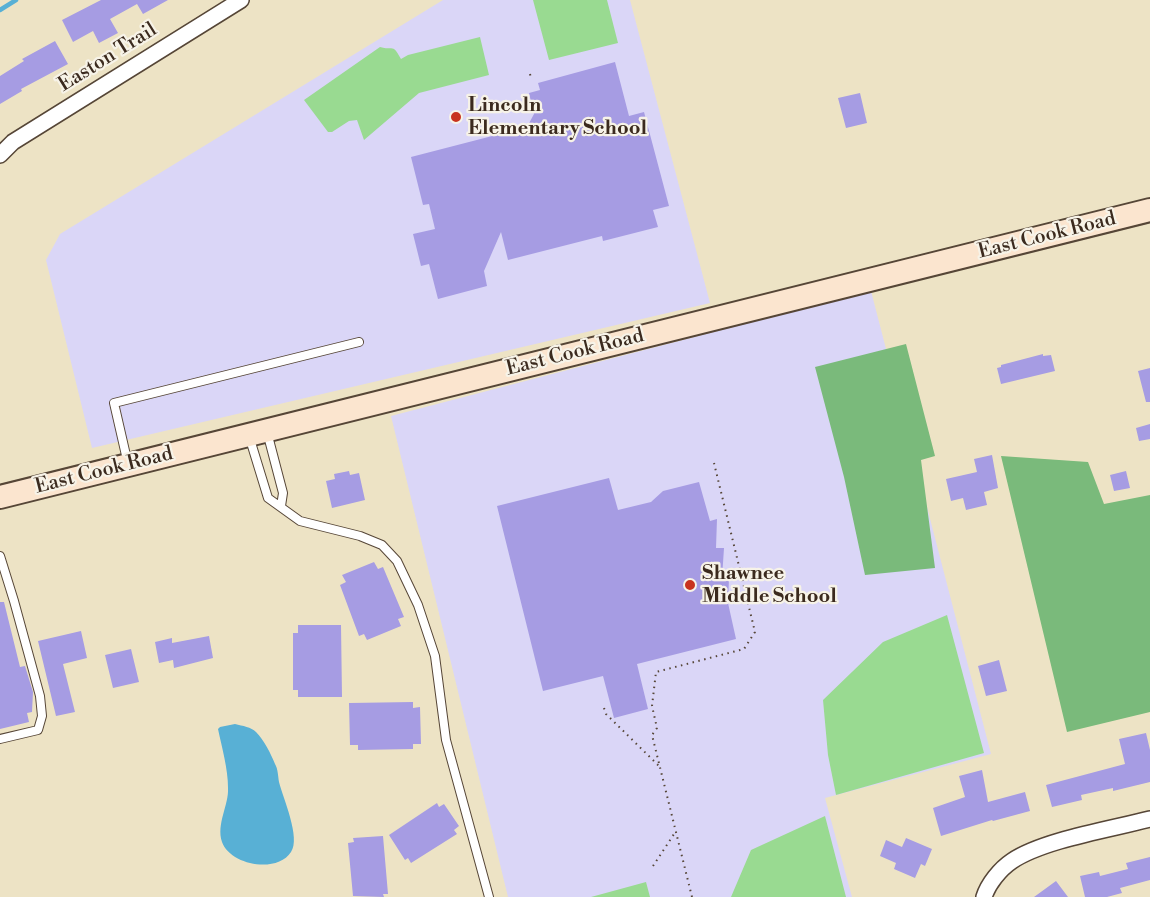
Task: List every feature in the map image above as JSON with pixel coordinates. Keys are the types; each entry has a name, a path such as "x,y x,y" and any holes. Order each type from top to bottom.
{"main road":[{"name":"East Cook Road","path":"0,497 1150,210"}],"street":[{"name":"Easton Trail","path":"0,154 13,142 241,0"},
{"path":"985,892 1012,861 1047,846 1150,819"}],"lane":[{"path":"129,465 114,403 359,342"},
{"path":"257,433 267,498 300,521 360,536 382,545 397,561 418,605 435,656 446,740 489,897"},
{"path":"257,433 283,493 281,506"},
{"path":"0,555 34,675 42,716 38,730 0,739"}],"path":[{"path":"692,897 652,735 657,728 652,706 657,672 744,649 755,632 714,463"},
{"path":"604,708 606,714 660,767"},
{"path":"653,866 676,830"}],"shaded area":[{"name":"Lincoln Elementary School","path":"443,0 630,0 710,303 92,448 46,260 60,234"},
{"name":"Shawnee Middle School","path":"871,291 991,754 825,798 852,897 508,897 391,416"}],"green space":[{"path":"533,0 607,0 618,43 549,60"},
{"path":"480,37 489,75 419,93 364,140 357,120 349,121 332,132 328,132 304,100 380,47 394,49 401,59 408,55"},
{"path":"906,344 935,456 921,460 935,568 865,575 844,477 815,367"},
{"path":"1001,456 1088,462 1104,504 1150,495 1150,712 1067,732"},
{"path":"947,615 984,753 836,795 828,755 823,700 883,642"},
{"path":"825,816 846,897 731,897 751,850"},
{"path":"646,882 650,897 591,897"}],"water":[{"path":"235,724 256,732 267,747 277,768 293,828 294,846 284,859 275,863 265,865 244,861 227,850 222,842 221,828 228,788 218,729"}],"building":[{"path":"101,0 168,0 143,14 137,4 110,19 118,33 99,43 93,31 73,42 62,20"},
{"path":"55,41 68,64 21,89 22,91 0,104 0,76 24,61 22,59"},
{"name":"Lincoln Elementary School","path":"615,62 629,116 644,112 669,206 653,210 658,227 603,241 602,236 508,260 501,232 484,271 487,286 438,299 429,264 421,266 413,234 435,229 429,204 423,205 411,157 527,127 534,114 529,93 540,90 538,83"},
{"path":"860,93 867,123 846,128 838,98"},
{"path":"1043,354 1043,356 1051,355 1055,371 1001,384 997,368 1001,365"},
{"path":"1150,368 1150,402 1146,402 1138,371"},
{"path":"1150,424 1150,439 1139,441 1136,428"},
{"path":"992,455 998,488 984,492 987,505 966,510 963,498 951,501 946,479 977,472 974,459"},
{"path":"349,471 350,475 359,473 365,500 332,508 326,481 335,479 334,474"},
{"path":"1126,471 1130,488 1114,491 1110,475"},
{"path":"609,478 618,510 651,502 663,491 699,482 710,521 717,519 716,548 724,548 722,578 729,578 728,603 736,639 637,664 648,709 614,718 603,676 543,691 497,506"},
{"path":"374,562 378,569 383,567 404,617 398,619 401,626 367,640 364,634 359,636 340,585 346,582 342,575"},
{"path":"0,602 4,602 20,667 25,666 33,692 32,712 27,713 29,722 0,729"},
{"path":"298,625 341,625 342,697 298,697 298,690 293,690 293,633 298,633"},
{"path":"81,631 87,658 63,664 75,712 56,716 38,641"},
{"path":"209,636 213,658 174,668 173,660 159,663 155,642 172,638 172,643"},
{"path":"131,649 139,682 113,688 105,655"},
{"path":"999,660 1007,691 986,696 978,666"},
{"path":"413,702 413,708 420,707 421,744 413,744 413,749 358,750 358,745 350,745 349,703"},
{"path":"1146,733 1150,750 1150,782 1113,791 1113,788 1081,795 1082,800 1052,807 1046,785 1125,764 1119,739"},
{"path":"982,770 988,802 1025,792 1030,811 941,836 933,808 965,797 959,776"},
{"path":"437,803 439,807 444,804 459,826 454,830 457,834 411,863 408,858 405,860 389,835"},
{"path":"383,836 388,894 383,894 384,897 353,896 348,843 354,842 353,838"},
{"path":"906,838 932,849 925,866 921,864 915,878 894,869 896,863 880,856 886,840 902,847"},
{"path":"1150,857 1150,880 1120,888 1122,893 1107,897 1085,897 1080,876 1099,872 1100,876 1128,869 1126,863"},
{"path":"1056,881 1068,897 1034,897"}],"waterway":[{"path":"0,10 16,0"}],"place":[{"name":"Lincoln Elementary School","path":"456,117"},
{"name":"Shawnee Middle School","path":"690,585"}]}
